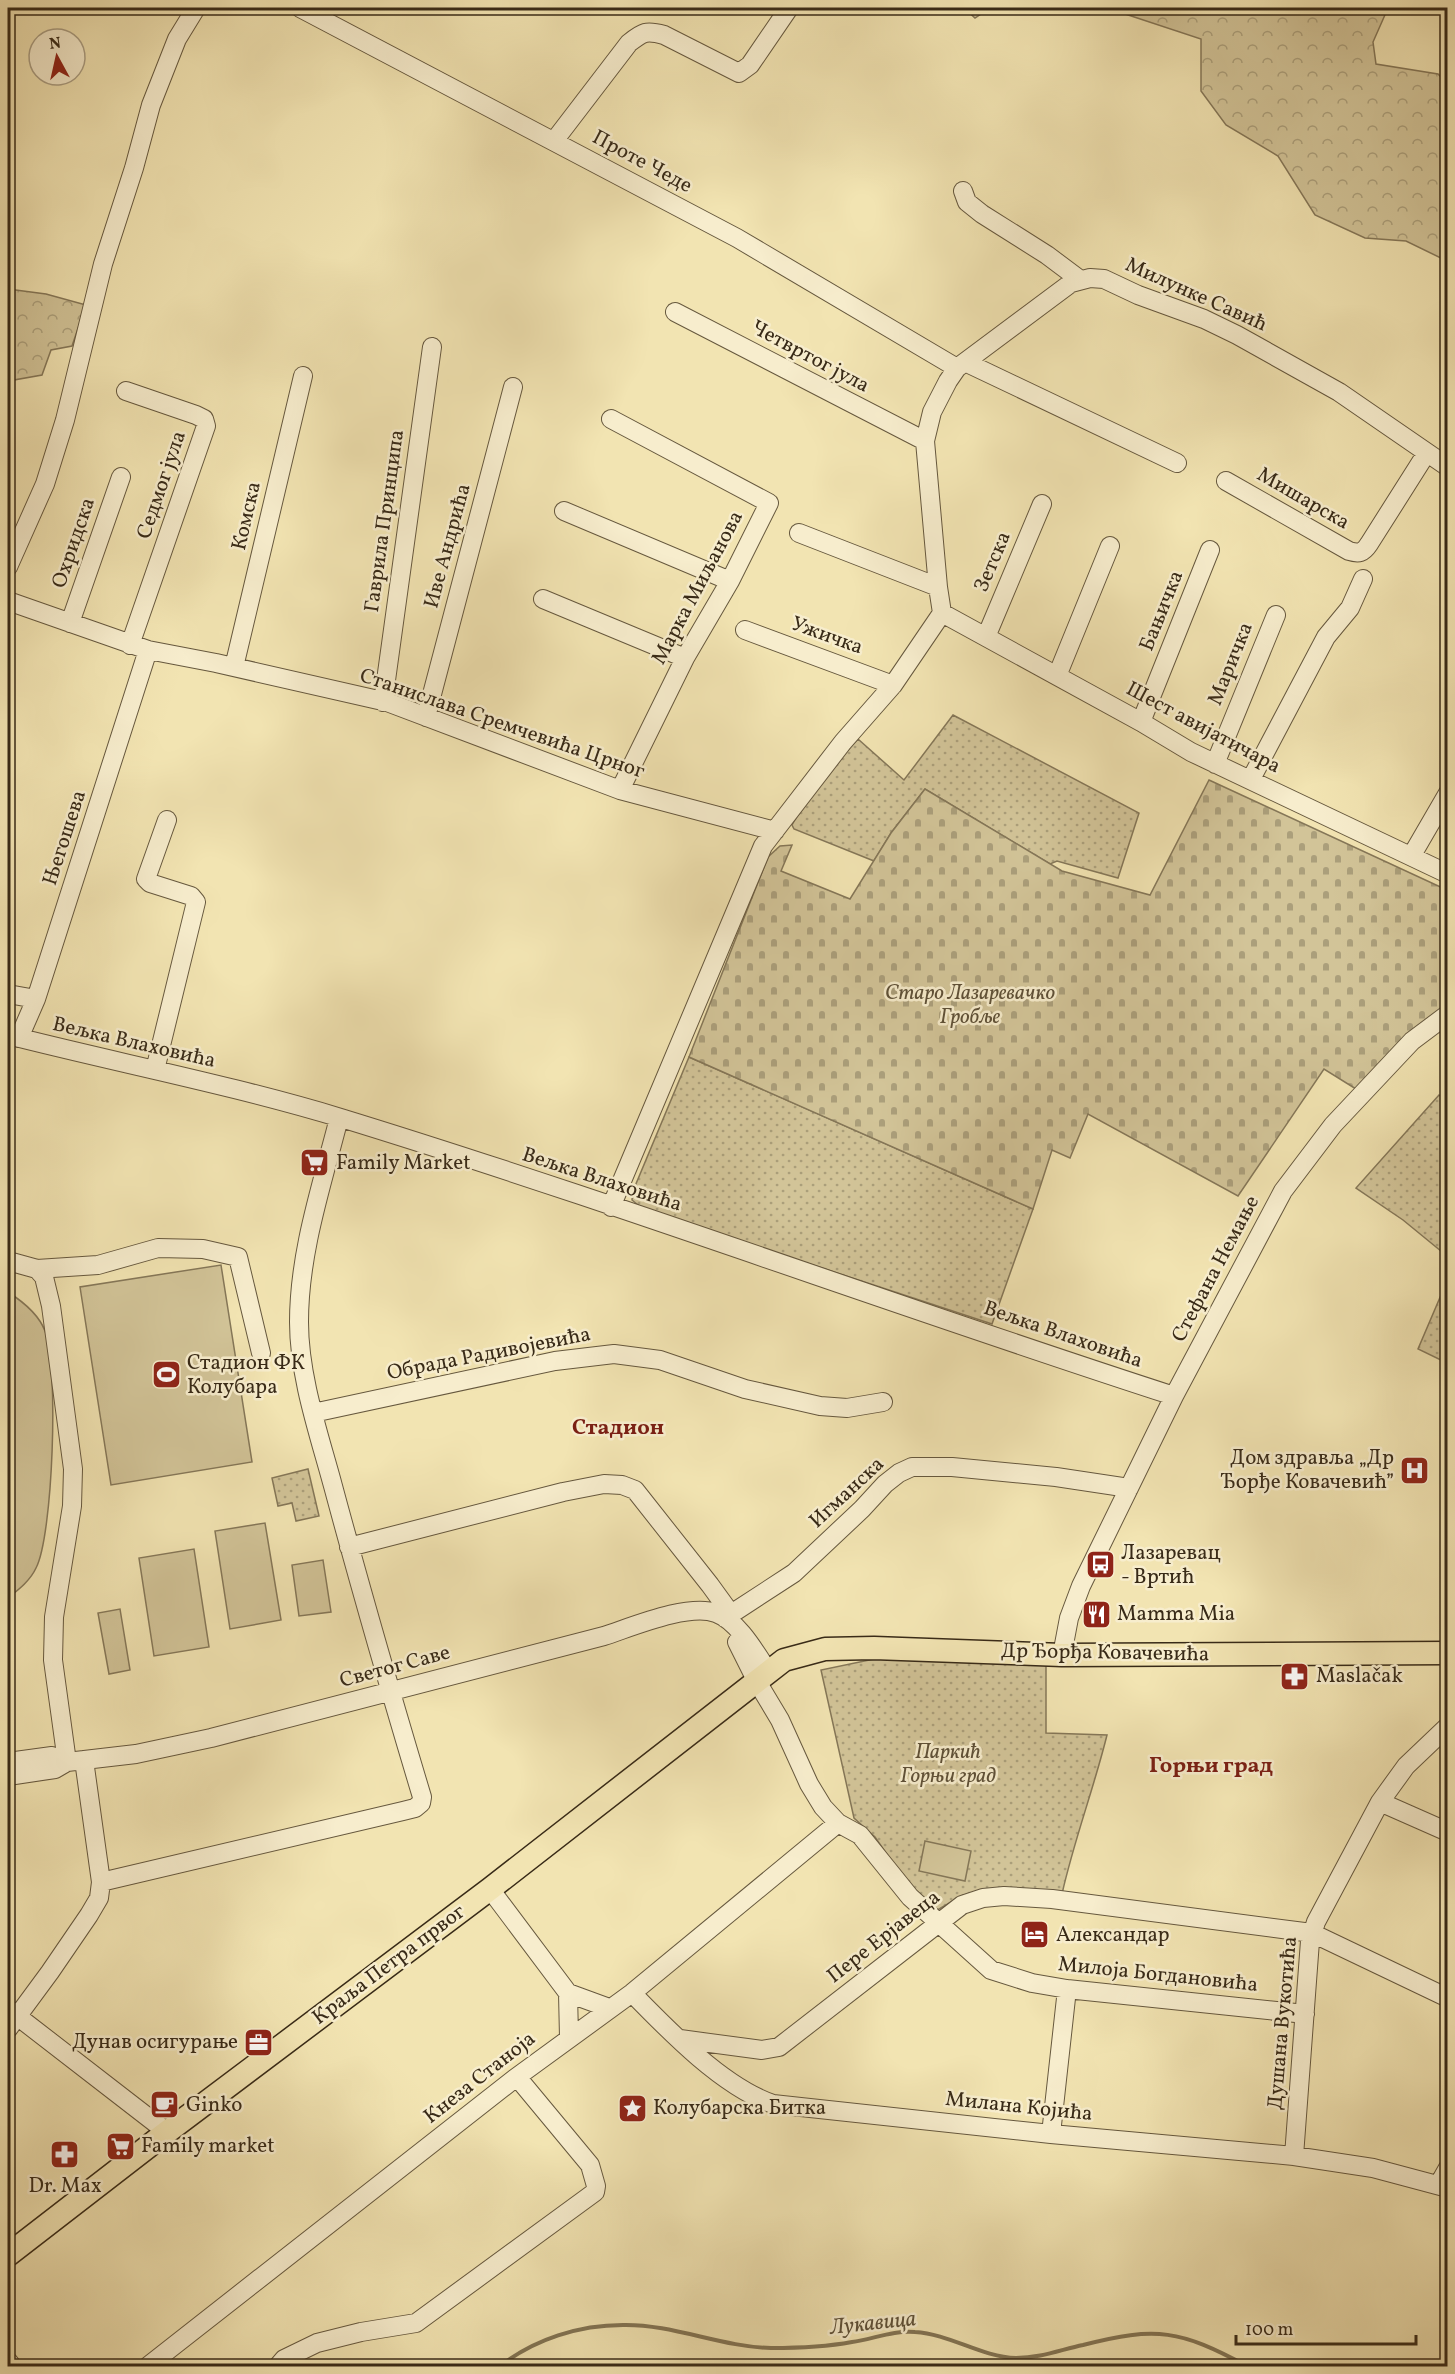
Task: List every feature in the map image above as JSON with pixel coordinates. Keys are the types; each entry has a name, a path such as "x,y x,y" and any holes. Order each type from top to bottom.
{"main road":[{"name":"Др Ђорђа Ковачевића","path":"762,1676 796,1655 825,1649 874,1648 1062,1654 1448,1653"},
{"name":"Краља Петра првог","path":"8,2255 167,2132 490,1889 762,1676"}],"street":[{"path":"8,567 45,484 62,431 103,264 134,168 151,105 177,39 196,8"},
{"name":"Проте Чеде","path":"300,8 737,238 962,365 1177,463"},
{"path":"554,141 629,43 642,32 664,35 739,73 750,64 789,8"},
{"path":"611,1207 763,846 843,742 893,685 942,613 925,441 932,412 948,381 962,365 1058,292 1079,279 1047,255 982,214 967,202 963,191"},
{"name":"Милунке Савић","path":"1079,279 1104,279 1138,295 1197,316 1237,335 1339,392 1448,467"},
{"name":"Четвртог јула","path":"675,312 925,441"},
{"name":"Гаврила Принципа","path":"383,702 432,347"},
{"name":"Комска","path":"234,667 303,376"},
{"name":"Иве Андрића","path":"426,717 513,387"},
{"name":"Седмог јула","path":"126,391 196,415 204,419 206,426 130,645"},
{"name":"Марка Миљанова","path":"611,419 769,503 730,581 685,658 620,790"},
{"name":"Мишарска","path":"1226,481 1349,551 1358,553 1364,551 1369,544 1426,454"},
{"name":"Охридска","path":"70,623 121,477"},
{"name":"Зетска","path":"986,637 1042,504"},
{"path":"564,511 730,581"},
{"path":"799,533 938,587"},
{"path":"1057,676 1110,546"},
{"name":"Бањичка","path":"1141,722 1210,550"},
{"path":"1251,780 1326,637 1350,608 1363,579"},
{"path":"543,599 685,658"},
{"name":"Станислава Сремчевића Црног","path":"8,601 148,650 234,667 383,702 620,790 775,831"},
{"name":"Шест авијатичара","path":"942,613 1215,764 1412,855 1448,874"},
{"name":"Маричка","path":"1215,764 1276,615"},
{"name":"Ужичка","path":"745,630 893,685"},
{"name":"Његошева","path":"13,1037 36,999 148,650"},
{"path":"1412,855 1448,793"},
{"path":"155,1070 196,902 191,896 150,883 145,877 167,820"},
{"path":"8,994 36,999"},
{"name":"Стефана Немање","path":"1062,1654 1070,1618 1081,1586 1174,1396 1284,1191 1327,1131 1412,1041 1448,1014"},
{"name":"Вељка Влаховића","path":"13,1037 155,1070 339,1118 1174,1396"},
{"path":"101,1882 415,1808 421,1803 422,1797 349,1547 314,1413 305,1371 299,1325 300,1284 305,1251 339,1118"},
{"path":"8,1261 37,1269 98,1265 158,1248 203,1249 238,1257 261,1353"},
{"path":"37,1269 44,1277 51,1306 73,1469 72,1506 54,1617 53,1660 101,1882 99,1898 89,1915 11,2018 167,2132"},
{"name":"Обрада Радивојевића","path":"314,1413 555,1360 614,1354 660,1360 745,1389 820,1406 847,1408 883,1402"},
{"name":"Игманска","path":"728,1619 794,1573 885,1484 898,1473 912,1467 952,1467 1056,1477 1129,1488"},
{"name":"Милоја Богдановића","path":"349,1547 563,1492 604,1484 622,1485 635,1490 703,1576 728,1619 733,1635 762,1676 815,1796 838,1823 860,1835 868,1843 910,1897 991,1970 1032,1983 1068,1989 1305,2014"},
{"name":"Светог Саве","path":"8,1776 55,1769 75,1761 136,1754 211,1738 681,1614 709,1611 728,1619"},
{"name":"Душана Вукотића","path":"1294,2156 1312,1933 1380,1802 1406,1766 1448,1726"},
{"name":"Светог Саве","path":"8,1762 52,1756 75,1761"},
{"path":"1380,1802 1448,1832"},
{"name":"Кнеза Станоја","path":"148,2367 569,2037 632,1993 838,1823"},
{"path":"490,1889 568,1993 609,2008"},
{"name":"Пере Ерјавеца","path":"676,2038 762,2050 779,2047 962,1905 983,1898 1004,1896 1052,1899 1312,1933 1448,1998"},
{"path":"1051,2134 1068,1989"},
{"path":"568,1993 569,2037"},
{"name":"Милана Којића","path":"632,1993 676,2038 723,2077 754,2098 773,2104 1051,2134 1294,2156 1445,2180"},
{"path":"278,2367 284,2359 317,2343 361,2332 416,2323 595,2192 596,2186 590,2165 517,2078"},
{"path":"8,2361 12,2367"}],"green space":[{"path":"964,8 990,8 975,18"},
{"path":"1107,8 1388,8 1373,42 1376,64 1438,74 1447,83 1447,261 1406,241 1365,238 1315,215 1278,156 1226,125 1201,91 1201,39"},
{"path":"8,289 46,294 86,305 72,346 51,350 42,375 8,381"},
{"path":"953,715 1139,813 1118,878 1057,861 1050,864 925,789 891,833 874,861 794,829 792,825 796,818 832,768 858,739 904,780"},
{"name":"Старо Лазаревачко Гробље","path":"1209,780 1447,890 1447,1007 1356,1089 1324,1069 1238,1196 1088,1114 1070,1158 1052,1150 1033,1209 689,1057 768,857 780,846 792,845 781,871 850,899 891,833 925,789 1062,871 1150,895"},
{"path":"689,1057 1033,1209 992,1324 643,1209 632,1200 633,1191"},
{"path":"1439,1095 1447,1101 1447,1256 1403,1220 1356,1188"},
{"name":"Стадион ФК Колубара","path":"221,1265 252,1462 111,1485 80,1287"},
{"path":"1447,1281 1448,1363 1418,1349"},
{"path":"8,1292 30,1309 39,1319 45,1331 52,1378 53,1412 50,1488 42,1550 36,1568 30,1577 8,1598"},
{"path":"308,1469 319,1516 296,1521 292,1503 278,1506 272,1478"},
{"path":"265,1523 281,1620 230,1629 215,1531"},
{"path":"194,1549 209,1647 154,1656 139,1558"},
{"path":"323,1560 331,1612 299,1616 292,1565"},
{"path":"120,1609 130,1670 109,1674 98,1613"},
{"name":"Паркић Горњи град","path":"874,1659 1046,1664 1046,1733 1107,1735 1062,1894 983,1892 963,1895 934,1912 904,1879 875,1837 854,1818 821,1670"},
{"path":"925,1841 971,1851 965,1881 919,1871"}],"waterway":[{"name":"Лукавица","path":"500,2366 528,2348 558,2335 590,2328 623,2325 660,2328 734,2344 771,2348 832,2345 891,2333 915,2332 941,2337 990,2354 1016,2358 1042,2355 1130,2335 1168,2335 1204,2345 1247,2366"}],"place":[{"name":"Family Market","path":"315,1163"},
{"name":"Стадион ФК Колубара","path":"166,1375"},
{"name":"Дом здравља „Др Ђорђе Ковачевић”","path":"1415,1470"},
{"name":"Лазаревац - Вртић","path":"1100,1565"},
{"name":"Mamma Mia","path":"1096,1614"},
{"name":"Maslačak","path":"1295,1676"},
{"name":"Александар","path":"1035,1935"},
{"name":"Дунав осигурање","path":"259,2042"},
{"name":"Ginko","path":"165,2105"},
{"name":"Колубарска Битка","path":"632,2108"},
{"name":"Family market","path":"120,2146"},
{"name":"Dr. Max","path":"65,2155"}],"district":[{"name":"Стадион","path":"618,1428"},
{"name":"Горњи град","path":"1211,1766"}]}
